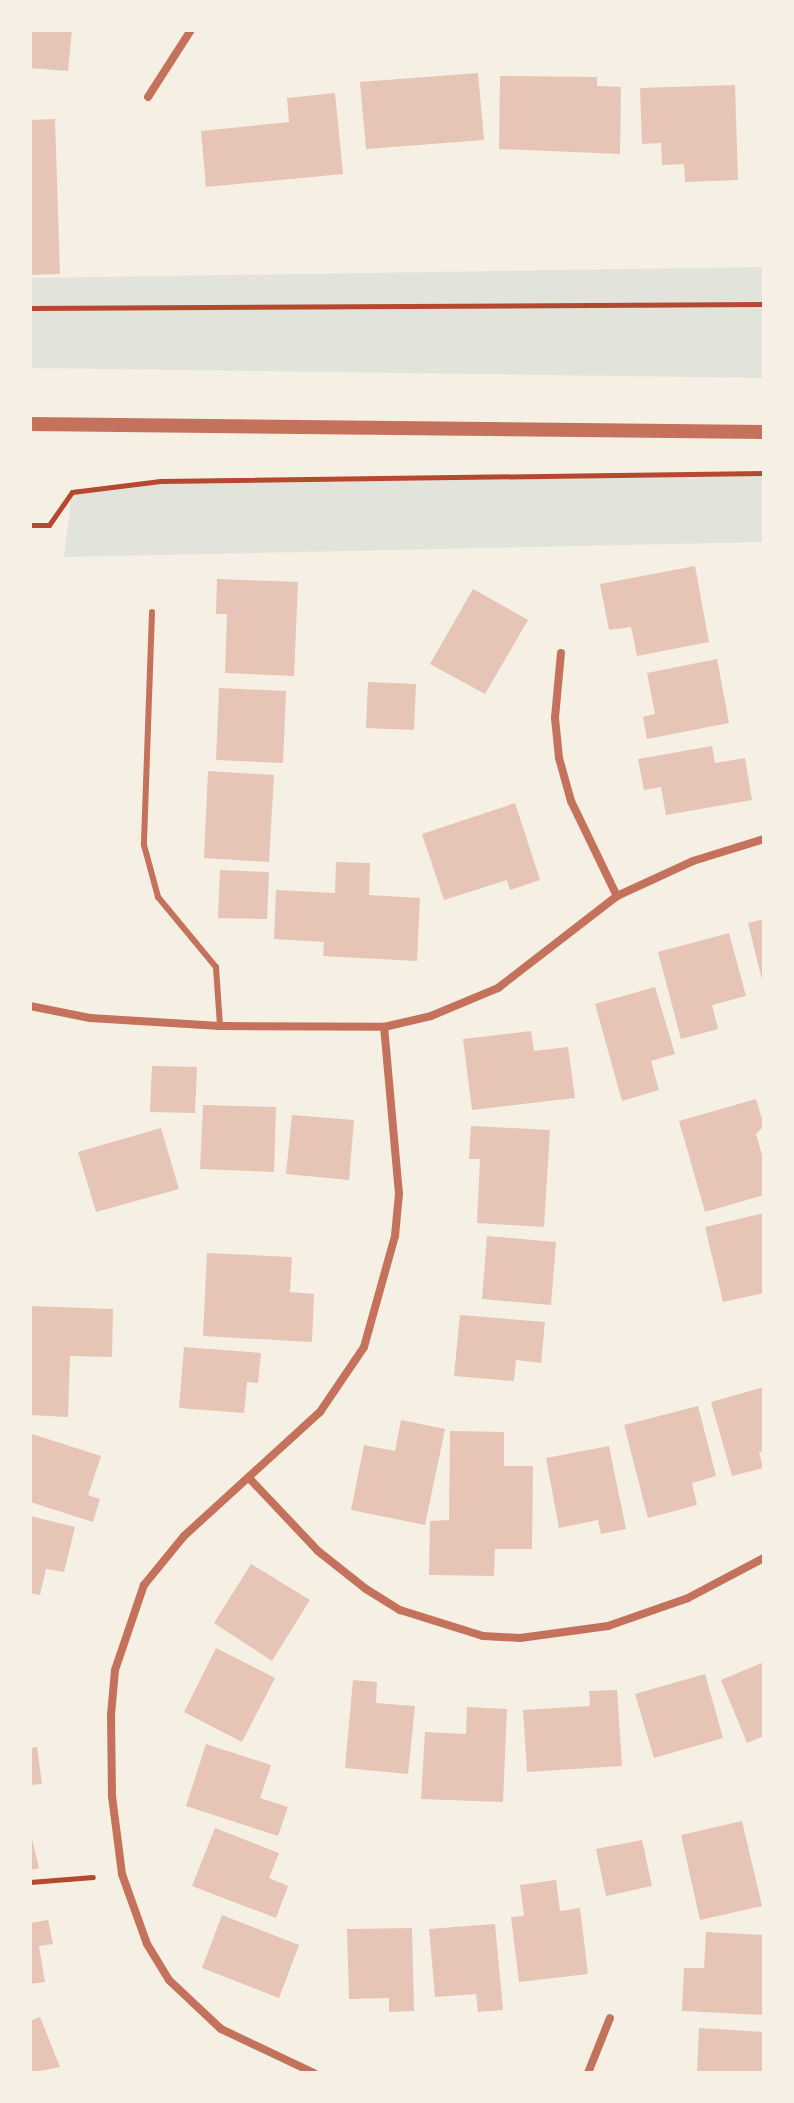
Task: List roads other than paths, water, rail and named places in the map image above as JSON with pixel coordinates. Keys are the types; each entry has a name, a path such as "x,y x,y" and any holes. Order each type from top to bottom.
{"street":[{"path":"148,97 191,30"},
{"path":"30,424 764,432"},
{"path":"561,653 555,718 559,758 571,801 617,896"},
{"path":"30,1006 90,1018 220,1026 384,1027 431,1016 498,988 617,896 693,861 764,839"},
{"path":"314,2073 221,2029 169,1980 133,1913 122,1874 112,1796 111,1715 126,1629 144,1585 163,1558 250,1479 336,1391 364,1347 378,1310 399,1194 384,1027"},
{"path":"250,1479 318,1551 366,1589 400,1610 483,1636 520,1638 608,1626 688,1598 764,1558"},
{"path":"588,2073 610,2018"}],"lane":[{"path":"152,612 144,845 158,897 216,967 220,1026"}]}
